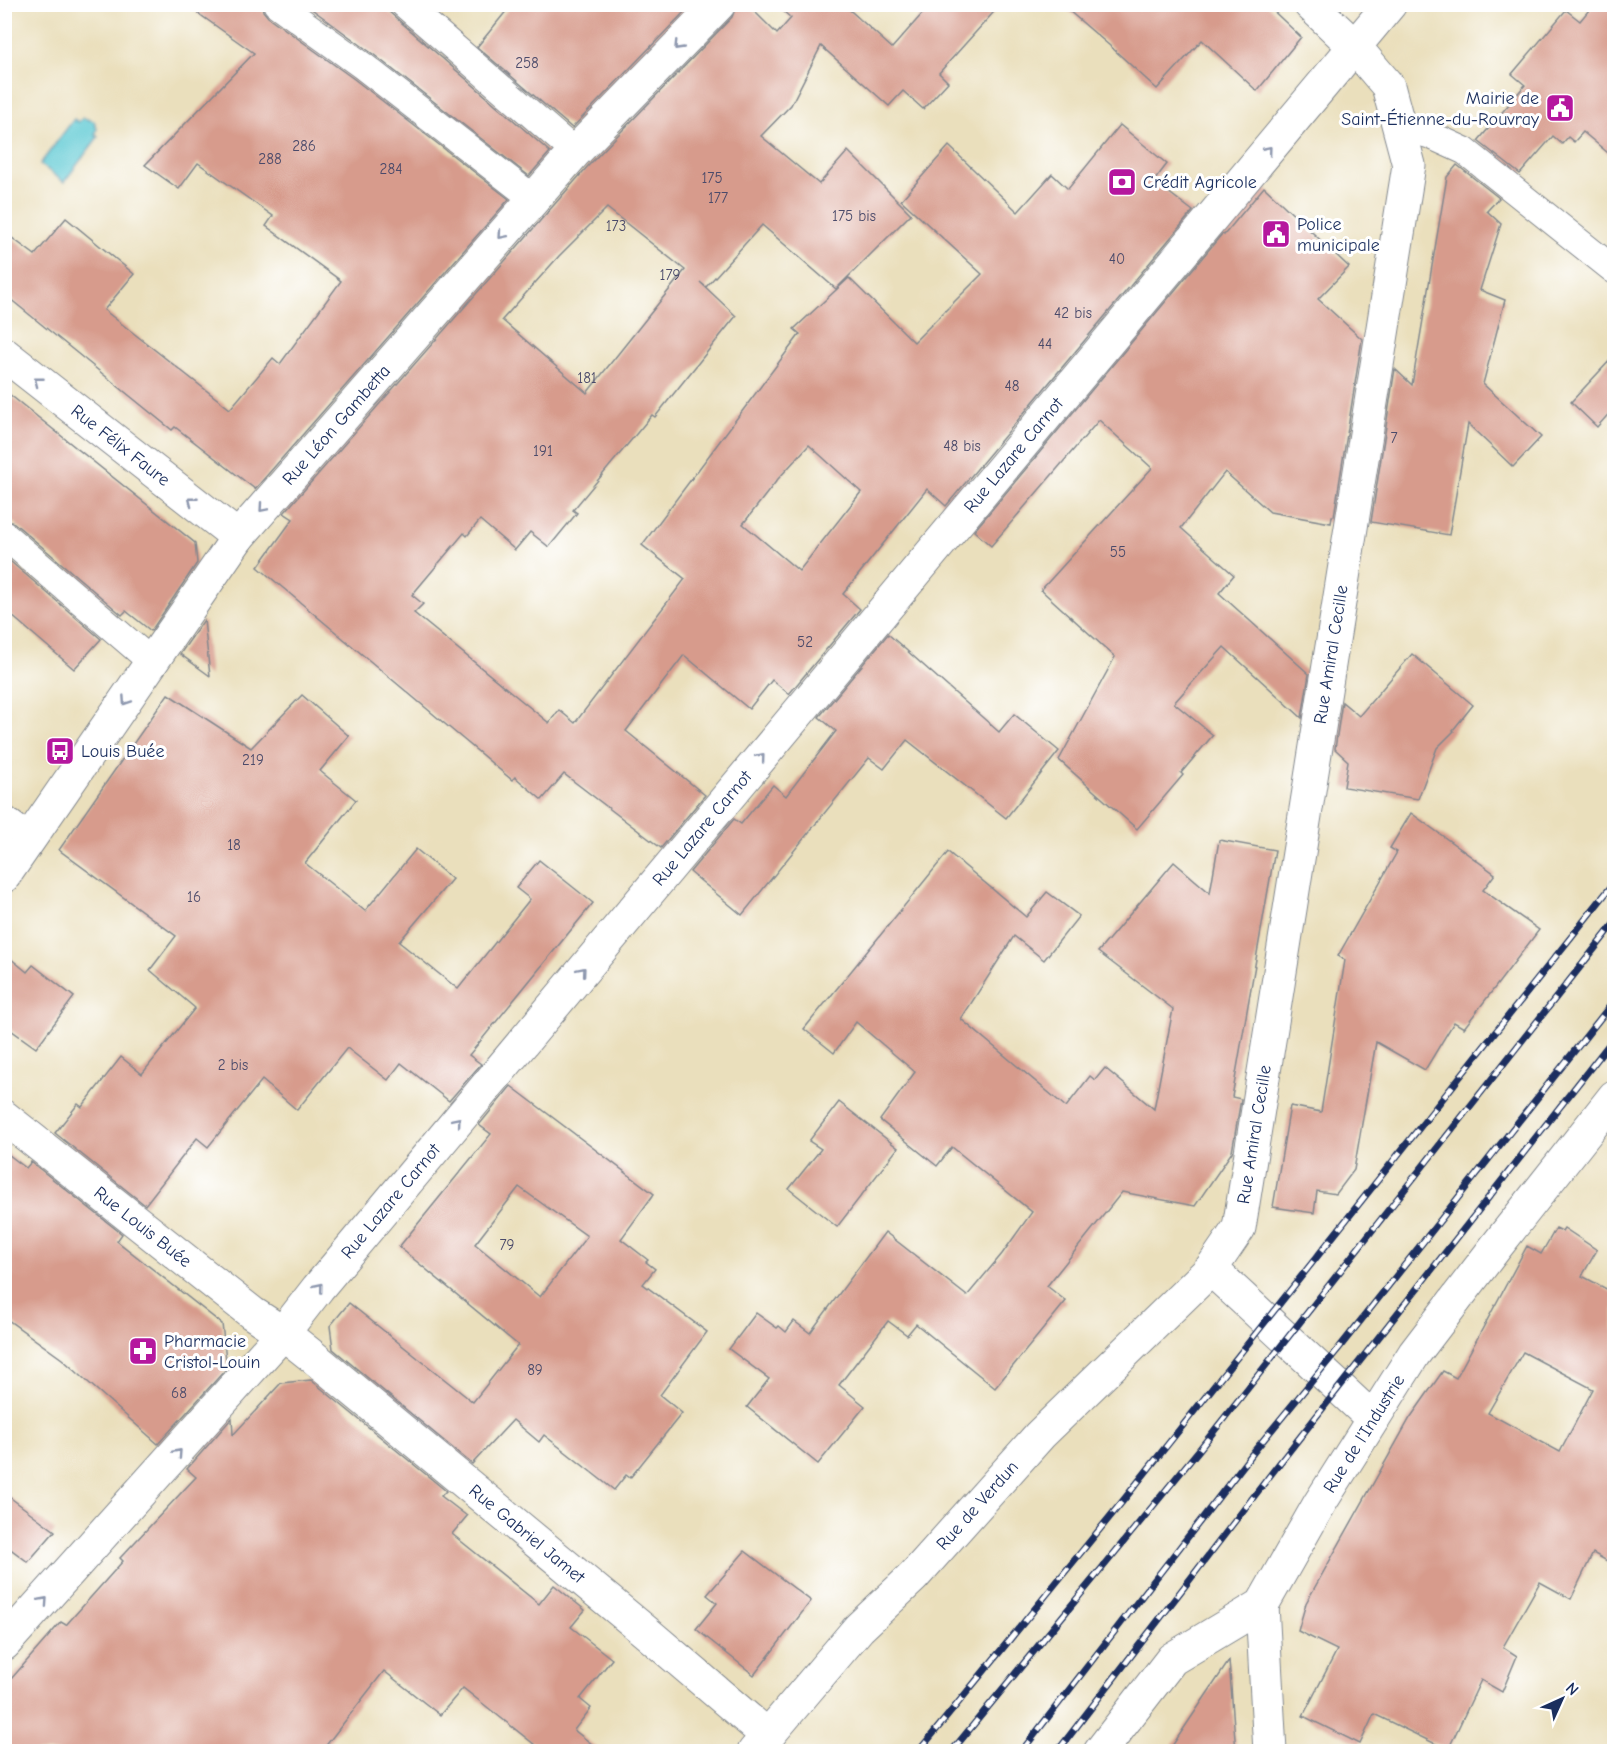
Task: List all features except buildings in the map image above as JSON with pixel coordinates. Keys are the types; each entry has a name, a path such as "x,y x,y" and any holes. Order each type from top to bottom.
{"street":[{"name":"Rue Léon Gambetta","path":"4,876 238,537 575,152 719,4"},
{"name":"Rue Amiral Cecille","path":"1211,1269 1239,1228 1409,165 1388,86 1354,46 1310,4"},
{"name":"Rue Lazare Carnot","path":"4,1644 283,1333 318,1288 1390,4"},
{"name":"Rue Félix Faure","path":"4,354 238,537"},
{"name":"Rue de l'Industrie","path":"1100,1752 1172,1659 1262,1605 1314,1512 1414,1354 1614,1097"},
{"name":"Rue Louis Buée","path":"4,1117 252,1313 283,1333"},
{"path":"1211,1269 1372,1418"},
{"name":"Rue de Verdun","path":"761,1744 859,1628 912,1576 1040,1435 1211,1269"},
{"name":"Rue Gabriel Jamet","path":"283,1333 601,1594 761,1744"},
{"path":"1262,1605 1270,1752"}],"lane":[{"path":"278,4 363,66 534,199"},
{"path":"404,4 575,152"},
{"path":"1399,126 1430,135 1465,151 1614,270"},
{"path":"4,535 152,662"},
{"path":"4,819 31,839"}],"water":[{"path":"83,118 94,121 97,129 95,135 98,137 64,182 40,164 74,119 78,122"}],"railway":[{"path":"918,1752 1122,1502 1614,883"},
{"path":"951,1752 1199,1450 1614,924"},
{"path":"1021,1752 1256,1449 1614,1001"},
{"path":"1057,1752 1275,1469 1614,1038"}],"place":[{"name":"Mairie de Saint-Étienne-du-Rouvray","path":"1560,108"},
{"name":"Crédit Agricole","path":"1122,182"},
{"name":"Police municipale","path":"1276,234"},
{"name":"Louis Buée","path":"60,751"},
{"name":"Pharmacie Cristol-Louin","path":"143,1351"}]}
